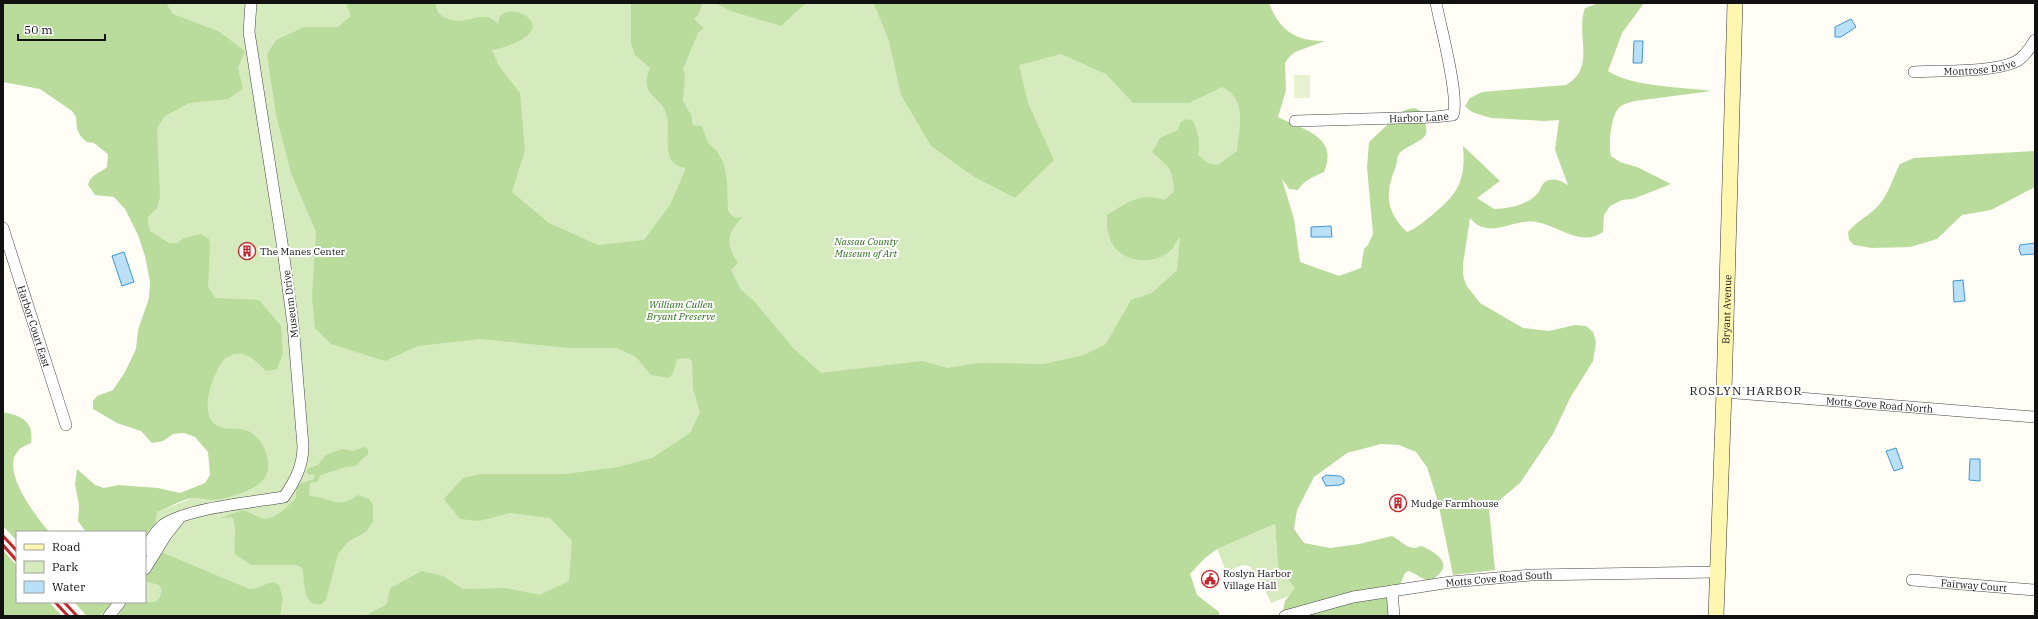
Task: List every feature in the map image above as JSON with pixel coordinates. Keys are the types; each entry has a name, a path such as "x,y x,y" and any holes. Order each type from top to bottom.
{"main road":[{"name":"Bryant Avenue","path":"1716,616 1735,3"}],"street":[{"name":"Museum Drive","path":"146,548 156,531 165,524 180,518 199,512 284,497 293,484 302,461 303,446 293,324 249,32 251,3"},
{"name":"Harbor Lane","path":"1295,121 1434,117 1453,114 1455,107 1453,86 1436,3"},
{"name":"Montrose Drive","path":"1914,72 1992,68 2016,62 2026,54 2035,40"},
{"name":"Harbor Court East","path":"3,228 66,425"},
{"name":"Motts Cove Road North","path":"1724,392 2035,417"},
{"path":"146,567 166,535 180,518"},
{"name":"Motts Cove Road South","path":"1285,616 1353,597 1451,582 1531,575 1717,572"},
{"name":"Fairway Court","path":"1912,580 2035,590"},
{"path":"1392,591 1394,616"},
{"path":"109,616 119,603"}],"green space":[{"path":"3,3 166,3 173,14 218,31 245,51 238,68 243,89 228,99 189,103 165,116 157,128 160,197 157,208 148,217 148,224 150,231 169,243 177,243 184,238 201,234 209,239 208,286 215,298 259,300 281,326 283,353 277,369 266,371 250,357 241,354 235,354 227,357 215,375 209,393 208,403 208,412 216,425 224,428 248,431 258,439 265,450 268,470 266,476 257,486 242,493 226,498 212,500 196,498 189,499 157,512 152,548 249,589 273,582 279,585 283,599 280,616 119,616 125,603 155,602 160,597 162,590 159,585 148,582 146,579 146,531 85,531 78,521 79,505 75,485 77,469 95,485 104,488 118,485 158,488 180,493 205,483 210,475 208,452 195,437 184,433 173,434 163,441 152,443 141,431 117,423 93,409 93,401 97,396 113,390 125,372 136,349 138,330 149,298 150,282 145,256 138,235 125,209 114,197 95,195 88,185 93,176 107,167 108,154 94,143 87,142 81,137 77,129 76,117 72,111 40,89 3,82"},
{"name":"William Cullen Bryant Preserve","path":"70,3 1262,3 1293,509 1164,562 1181,616 87,616 82,611 146,603 146,531 157,512 219,488"},
{"path":"346,3 435,3 438,13 448,19 456,21 484,17 491,19 498,24 500,16 508,12 517,12 525,15 531,21 532,28 528,35 515,43 492,50 499,66 520,93 525,150 512,192 549,223 598,245 644,240 670,205 686,168 678,166 672,161 669,155 668,124 665,110 649,91 647,78 650,68 635,55 631,43 631,3 703,3 698,15 694,19 704,28 698,33 683,69 685,75 683,101 691,115 693,125 702,126 708,143 717,151 724,164 727,182 728,210 731,215 737,218 742,217 731,234 731,250 738,263 731,270 741,290 753,300 794,349 821,373 922,361 948,368 977,363 1044,364 1084,355 1106,344 1131,300 1152,293 1177,270 1180,237 1169,252 1155,259 1138,260 1130,258 1117,250 1110,240 1107,226 1107,215 1128,202 1141,198 1149,197 1165,200 1174,191 1169,168 1152,152 1160,138 1178,130 1180,123 1186,119 1193,121 1196,130 1199,142 1198,155 1208,163 1218,165 1237,151 1240,123 1239,106 1236,99 1230,92 1222,87 1189,103 1133,103 1106,74 1061,54 1019,65 1028,103 1054,160 1015,198 973,176 931,146 901,95 889,41 874,4 871,3 1269,3 1278,21 1290,32 1305,39 1325,41 1295,52 1285,63 1286,90 1278,117 1316,136 1323,142 1327,150 1327,160 1324,172 1306,181 1298,190 1289,189 1282,179 1294,219 1300,262 1339,276 1361,268 1364,249 1368,245 1373,234 1367,167 1369,142 1405,110 1412,108 1418,109 1425,121 1426,127 1426,134 1424,137 1399,154 1390,185 1389,201 1391,209 1394,217 1407,232 1417,227 1431,216 1448,201 1454,193 1461,178 1463,169 1463,146 1500,181 1477,198 1494,209 1511,207 1529,201 1538,193 1547,181 1557,180 1568,185 1555,150 1559,120 1544,121 1491,118 1472,112 1465,106 1470,98 1482,92 1566,85 1575,78 1581,69 1583,60 1582,29 1585,8 1599,3 1644,3 1622,33 1608,71 1630,80 1658,86 1712,91 1635,101 1624,104 1618,109 1614,116 1610,134 1611,156 1620,162 1637,167 1671,184 1633,199 1622,200 1610,206 1604,215 1603,232 1586,238 1578,237 1536,222 1485,228 1477,225 1470,218 1463,264 1463,275 1466,285 1480,303 1523,328 1549,331 1575,325 1586,326 1593,332 1596,342 1593,361 1570,398 1553,434 1520,483 1489,509 1495,570 1453,575 1438,502 1427,467 1416,452 1399,445 1381,444 1347,453 1314,477 1297,510 1294,529 1304,543 1330,548 1359,544 1392,536 1406,546 1417,548 1421,546 1434,553 1441,560 1443,568 1438,575 1430,581 1408,571 1405,573 1395,596 1389,616 1279,616 1283,610 1285,601 1295,588 1278,567 1275,524 1217,549 1205,558 1190,574 1197,595 1219,612 1219,616 365,616 387,604 390,588 422,571 443,576 463,589 506,588 540,595 569,581 572,541 550,518 510,513 479,521 460,519 444,499 463,478 481,474 566,474 618,467 652,458 690,433 700,412 693,389 692,362 689,358 677,359 673,373 669,378 651,375 636,357 617,348 569,348 480,339 418,346 385,361 331,344 315,328 312,297 316,232 291,173 276,115 267,54 276,40 304,27 338,27 351,16"},
{"path":"715,3 806,3 781,26 731,11"},
{"path":"1294,75 1310,75 1310,98 1294,98"},
{"path":"2035,151 2035,187 1991,210 1962,215 1937,239 1910,247 1872,248 1854,245 1849,240 1848,232 1874,210 1883,200 1900,164 1914,158"},
{"path":"3,412 26,421 31,430 31,443 22,447 18,451 14,460 13,470 16,481 22,493 48,531 16,531 16,540 3,526"},
{"path":"364,447 368,449 368,454 355,466 345,467 321,475 317,482 310,483 309,496 334,502 345,502 358,495 369,499 373,505 373,521 367,531 348,542 338,554 326,599 322,604 311,602 308,598 304,587 303,569 297,565 251,565 235,554 234,521 232,517 220,518 243,510 261,518 271,518 296,498 296,489 300,484 314,479 314,474 309,475 306,472 309,468 318,465 325,456 333,452 342,449 353,451"},
{"path":"1275,524 1278,567 1295,588 1289,596 1271,603 1262,584 1250,566 1243,565 1226,571 1217,549"},
{"path":"3,550 16,565 16,603 50,603 62,616 5,616 3,614"},
{"path":"75,603 117,603 98,616 87,616"}],"water":[{"path":"1851,19 1856,27 1841,37 1835,37 1835,27"},
{"path":"1634,41 1643,41 1642,63 1633,63"},
{"path":"1331,226 1332,237 1311,237 1311,227"},
{"path":"2035,243 2035,254 2021,255 2019,249 2020,245"},
{"path":"124,252 134,282 122,286 112,256"},
{"path":"1963,280 1965,301 1954,302 1953,281"},
{"path":"1896,448 1903,468 1894,471 1886,451"},
{"path":"1970,459 1980,459 1980,481 1969,480"},
{"path":"1326,475 1340,476 1344,479 1344,483 1340,485 1326,486 1322,478"}],"railway":[{"path":"3,536 16,550"},
{"path":"3,545 16,560"},
{"path":"56,603 68,616"},
{"path":"65,603 77,616"}],"place":[{"name":"The Manes Center","path":"247,251"},
{"name":"Mudge Farmhouse","path":"1398,503"},
{"name":"Roslyn Harbor Village Hall","path":"1210,579"}],"district":[{"name":"ROSLYN HARBOR","path":"1746,391"}],"park label":[{"name":"Nassau County Museum of Art","path":"866,246"}]}
